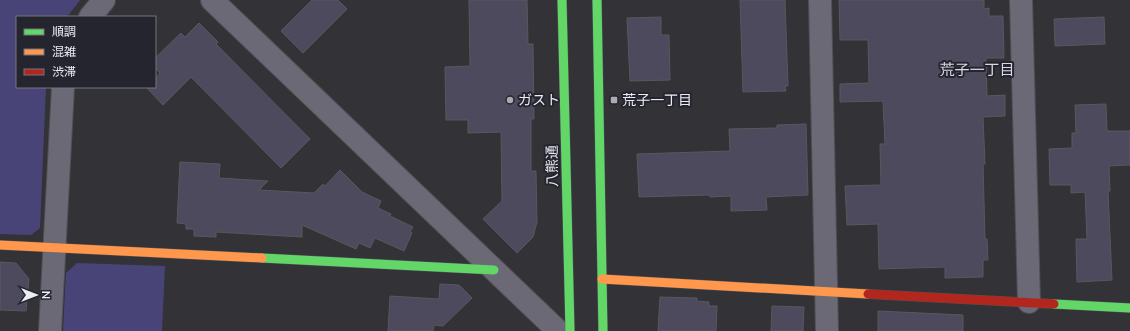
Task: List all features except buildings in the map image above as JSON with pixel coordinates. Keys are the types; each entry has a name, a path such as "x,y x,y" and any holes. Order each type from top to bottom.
{"street":[{"path":"91,16 104,0"},
{"path":"212,0 558,331"},
{"name":"八熊通","path":"562,0 570,331"},
{"path":"597,0 603,331"},
{"path":"820,0 827,331"},
{"path":"1021,0 1029,302"},
{"path":"50,331 63,88"},
{"path":"0,245 494,270"},
{"path":"602,279 1130,308"}],"shaded area":[{"path":"0,0 80,0 68,16 16,16 16,88 46,88 40,228 31,235 0,234"},
{"path":"77,263 165,266 162,331 63,331 66,273"}],"traffic: fast":[{"path":"562,0 570,331"},
{"path":"597,0 603,331"},
{"path":"262,258 494,270"},
{"path":"1054,304 1130,308"}],"traffic: slow":[{"path":"0,245 262,258"},
{"path":"602,279 868,294"}],"traffic: jam":[{"path":"868,294 1054,304"}],"place":[{"name":"ガスト","path":"510,100"},
{"name":"荒子一丁目","path":"614,100"}],"district":[{"name":"荒子一丁目","path":"977,69"}]}
